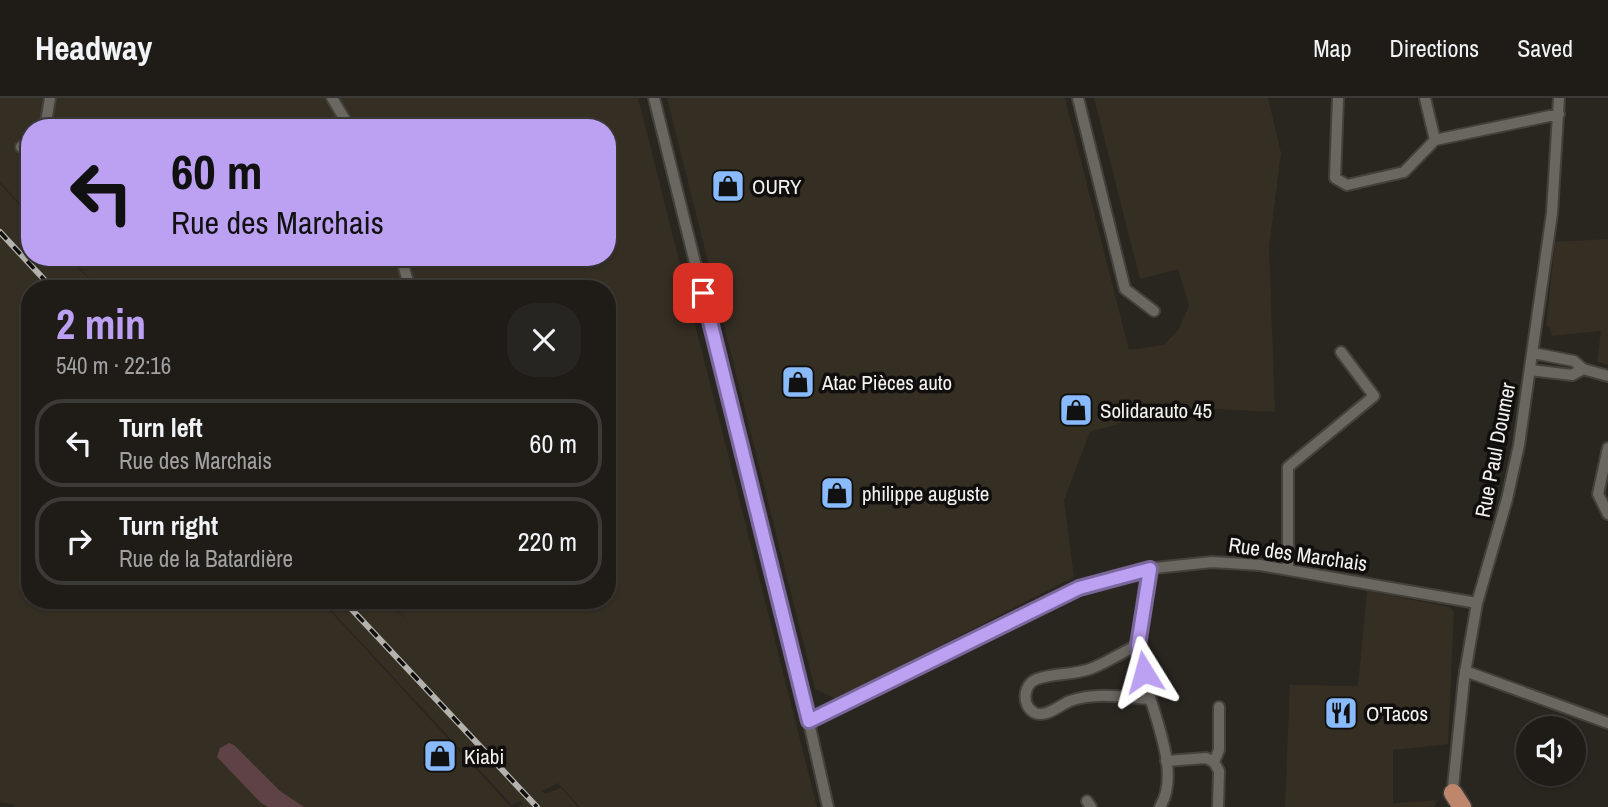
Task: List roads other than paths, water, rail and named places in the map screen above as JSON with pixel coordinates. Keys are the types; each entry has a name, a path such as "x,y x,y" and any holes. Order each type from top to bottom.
{"street":[{"path":"46,119 50,98"},
{"path":"332,98 345,119"},
{"path":"654,98 828,807"},
{"path":"1077,98 1125,289 1154,311"},
{"path":"1338,98 1335,178 1347,185 1404,172 1435,140 1559,114"},
{"path":"1425,98 1435,140"},
{"name":"Rue Paul Doumer","path":"1453,803 1465,671 1477,603 1507,499 1519,445 1533,353 1552,213 1559,98"},
{"path":"1288,570 1288,467 1374,396 1341,352"},
{"path":"1533,353 1574,361 1583,369 1608,376"},
{"path":"1530,370 1572,375 1583,369"},
{"path":"1608,448 1598,494 1608,514"},
{"name":"Rue des Marchais","path":"809,721 1079,588 1150,569 1212,562 1260,565 1477,603"},
{"path":"1150,569 1138,645 1166,761 1167,788 1160,807"},
{"path":"1138,645 1092,668 1035,679 1028,686 1025,695 1027,705 1034,712 1043,714 1069,701 1095,695 1150,699"},
{"path":"1465,671 1608,723"},
{"path":"1214,762 1219,750 1219,707"},
{"path":"1166,761 1206,758 1214,762 1219,771 1218,807"}],"railway":[{"path":"0,232 21,255"},
{"path":"32,266 45,280"},
{"path":"351,609 537,807"}],"place":[{"name":"OURY","path":"728,186"},
{"name":"Atac Pièces auto","path":"798,382"},
{"name":"Solidarauto 45","path":"1076,410"},
{"name":"philippe auguste","path":"837,493"},
{"name":"O'Tacos","path":"1341,713"},
{"name":"Kiabi","path":"440,756"}]}
